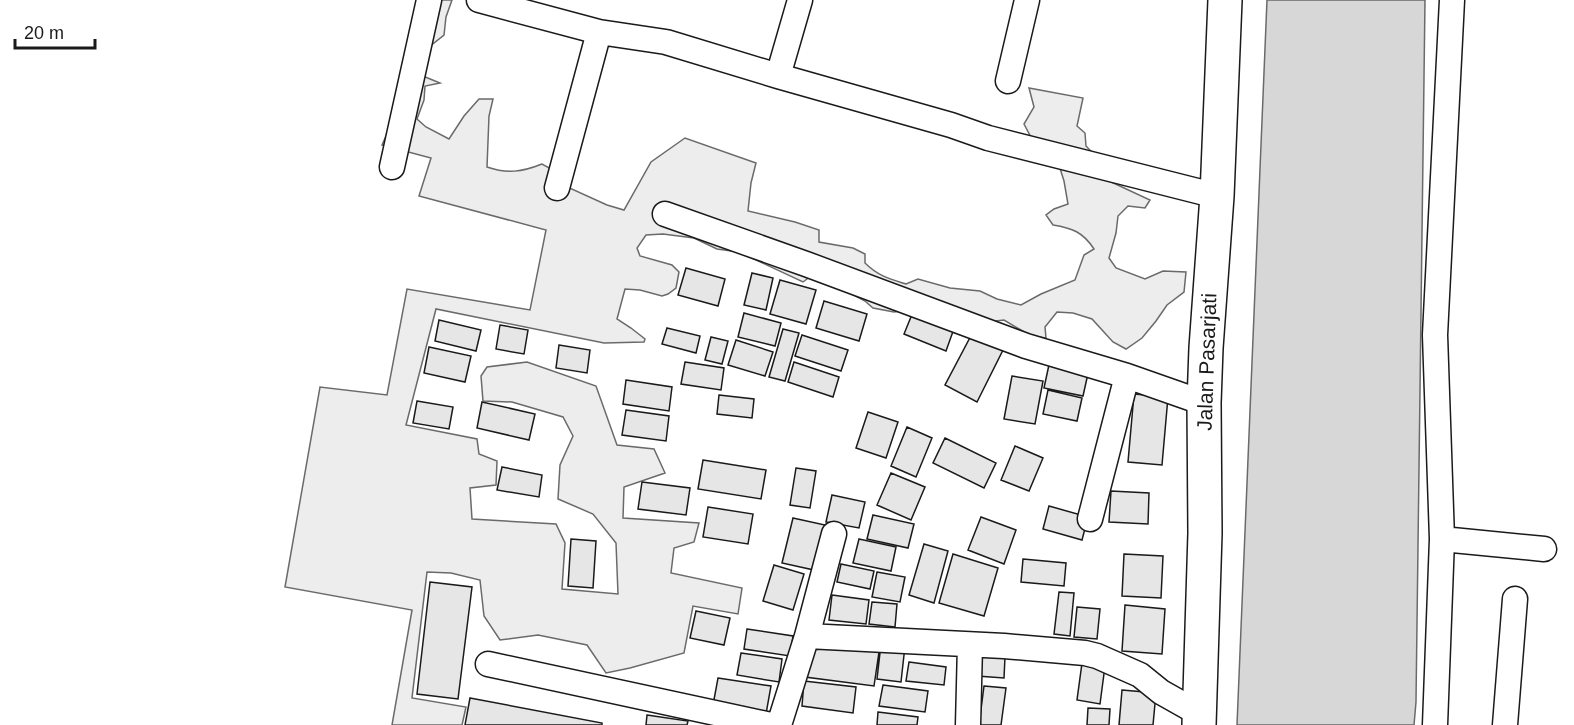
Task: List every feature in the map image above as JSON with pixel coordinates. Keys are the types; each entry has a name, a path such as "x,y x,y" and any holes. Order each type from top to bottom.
{"main road":[{"name":"Jalan Pasarjati","path":"1199,719 1205,533 1204,403 1225,0"}],"street":[{"path":"392,167 429,0"},
{"path":"479,0 599,32 666,42 951,125 988,138 1216,196"},
{"path":"778,76 800,0"},
{"path":"1008,81 1027,0"},
{"path":"1435,725 1442,539 1435,335 1452,0"},
{"path":"557,188 599,32"},
{"path":"664,214 1026,346 1127,376 1204,403"},
{"path":"1090,519 1127,376"},
{"path":"779,725 807,636 834,534"},
{"path":"1442,539 1544,549"},
{"path":"1505,725 1515,599"},
{"path":"807,636 1085,653 1140,675 1199,719"},
{"path":"968,725 970,645"},
{"path":"488,664 771,725"}],"shaded area":[{"path":"427,0 452,0 446,17 444,35 424,51 418,74 440,83 425,86 424,100 417,119 426,127 449,139 479,99 493,99 489,116 487,167 501,171 515,171 542,164 555,171 565,186 624,210 651,162 685,138 756,163 748,211 819,230 819,242 853,248 865,254 865,263 879,274 906,284 918,279 950,288 980,291 997,299 1021,305 1075,280 1084,255 1094,249 1081,235 1071,229 1053,225 1046,215 1068,204 1058,162 1033,141 1024,124 1034,107 1029,88 1083,98 1077,126 1085,133 1086,146 1110,171 1107,180 1150,200 1145,208 1128,206 1118,216 1109,258 1116,268 1145,279 1163,271 1186,272 1184,292 1167,305 1142,338 1126,349 1113,342 1092,319 1073,313 1057,312 1045,327 1046,338 1031,336 1004,320 978,323 908,310 894,312 873,308 865,301 837,286 811,276 803,282 739,252 717,249 694,238 663,234 646,235 637,248 640,256 672,265 679,272 676,288 662,296 640,290 625,289 617,319 645,339 644,342 604,343 436,309 406,425 477,439 479,454 497,461 496,485 470,488 472,519 556,524 565,543 562,589 618,594 616,543 593,514 558,499 560,465 573,436 563,417 512,402 483,401 481,376 487,367 527,362 596,386 617,445 654,449 665,473 624,487 623,518 699,523 694,542 674,548 671,573 742,588 738,614 693,606 684,653 606,673 587,645 538,635 500,640 484,616 480,580 451,573 427,572 412,698 466,707 462,725 392,725 412,610 285,587 320,387 387,395 407,289 530,310 546,230 419,196 431,158 382,145 390,127"},
{"path":"1267,0 1425,0 1414,725 1237,725"}],"building":[{"path":"686,268 725,279 718,306 678,295"},
{"path":"752,273 773,278 766,310 744,305"},
{"path":"780,280 816,290 806,324 770,314"},
{"path":"824,301 867,314 859,341 816,328"},
{"path":"915,307 956,323 946,351 904,334"},
{"path":"744,313 781,323 775,346 738,337"},
{"path":"439,320 481,330 476,351 435,341"},
{"path":"500,325 528,330 524,354 496,349"},
{"path":"667,328 700,336 696,353 662,344"},
{"path":"783,329 799,333 785,381 769,377"},
{"path":"974,330 1005,346 977,402 945,385"},
{"path":"802,335 848,350 841,371 795,356"},
{"path":"711,337 728,341 722,364 705,360"},
{"path":"736,340 773,352 765,376 728,365"},
{"path":"559,345 590,350 587,373 556,368"},
{"path":"429,347 471,356 465,382 424,373"},
{"path":"1050,360 1089,369 1083,396 1044,388"},
{"path":"685,362 724,368 721,390 681,384"},
{"path":"794,362 839,377 833,397 788,382"},
{"path":"1012,376 1043,381 1035,424 1004,419"},
{"path":"626,380 672,387 669,411 623,404"},
{"path":"1048,390 1082,398 1077,421 1043,414"},
{"path":"1134,394 1168,397 1162,465 1128,462"},
{"path":"719,395 754,399 752,418 717,414"},
{"path":"417,401 453,407 449,429 413,423"},
{"path":"482,402 535,414 529,440 477,428"},
{"path":"626,410 669,416 666,441 622,435"},
{"path":"868,412 898,422 886,458 856,448"},
{"path":"907,427 932,438 916,477 891,466"},
{"path":"945,438 996,463 984,488 933,463"},
{"path":"1015,446 1043,458 1029,491 1001,480"},
{"path":"703,460 766,470 761,499 698,489"},
{"path":"502,467 542,475 539,497 497,490"},
{"path":"796,468 816,471 810,508 790,505"},
{"path":"891,473 925,487 911,520 877,505"},
{"path":"642,482 690,488 686,515 638,509"},
{"path":"1111,491 1149,493 1148,524 1109,522"},
{"path":"832,495 865,502 859,528 826,522"},
{"path":"1049,506 1088,517 1082,540 1043,529"},
{"path":"708,507 753,514 748,544 703,537"},
{"path":"873,515 914,524 908,548 867,539"},
{"path":"981,517 1016,530 1004,564 968,550"},
{"path":"793,518 825,525 814,570 782,563"},
{"path":"571,539 596,541 593,588 568,586"},
{"path":"859,539 896,547 891,571 853,563"},
{"path":"924,544 948,551 934,603 909,595"},
{"path":"953,554 998,568 984,616 939,603"},
{"path":"1124,554 1163,556 1161,598 1122,596"},
{"path":"1023,559 1066,563 1064,586 1021,582"},
{"path":"841,564 874,571 870,589 837,582"},
{"path":"774,565 804,574 793,610 763,601"},
{"path":"877,572 905,577 900,602 872,597"},
{"path":"430,582 472,587 458,699 417,694"},
{"path":"1059,592 1074,593 1070,636 1054,634"},
{"path":"832,595 869,600 866,624 829,620"},
{"path":"872,602 897,604 895,627 869,624"},
{"path":"1125,605 1165,609 1162,654 1122,651"},
{"path":"1077,607 1100,609 1097,639 1074,637"},
{"path":"696,611 730,618 724,645 690,638"},
{"path":"747,629 793,636 790,656 744,649"},
{"path":"809,644 879,652 874,686 805,677"},
{"path":"881,644 905,646 901,682 877,679"},
{"path":"741,653 782,659 779,682 737,675"},
{"path":"979,655 1005,657 1004,678 977,676"},
{"path":"909,662 946,667 944,685 906,681"},
{"path":"1082,663 1105,666 1100,704 1077,700"},
{"path":"718,678 771,686 766,714 713,705"},
{"path":"804,681 856,687 853,713 802,706"},
{"path":"883,685 928,691 925,712 879,706"},
{"path":"984,686 1006,688 1001,725 979,725"},
{"path":"1122,690 1156,693 1153,725 1119,725"},
{"path":"470,698 602,723 602,725 465,725"},
{"path":"1088,708 1110,709 1109,725 1087,725"},
{"path":"878,712 918,717 917,725 877,725"},
{"path":"647,715 688,721 687,725 646,725"}]}
